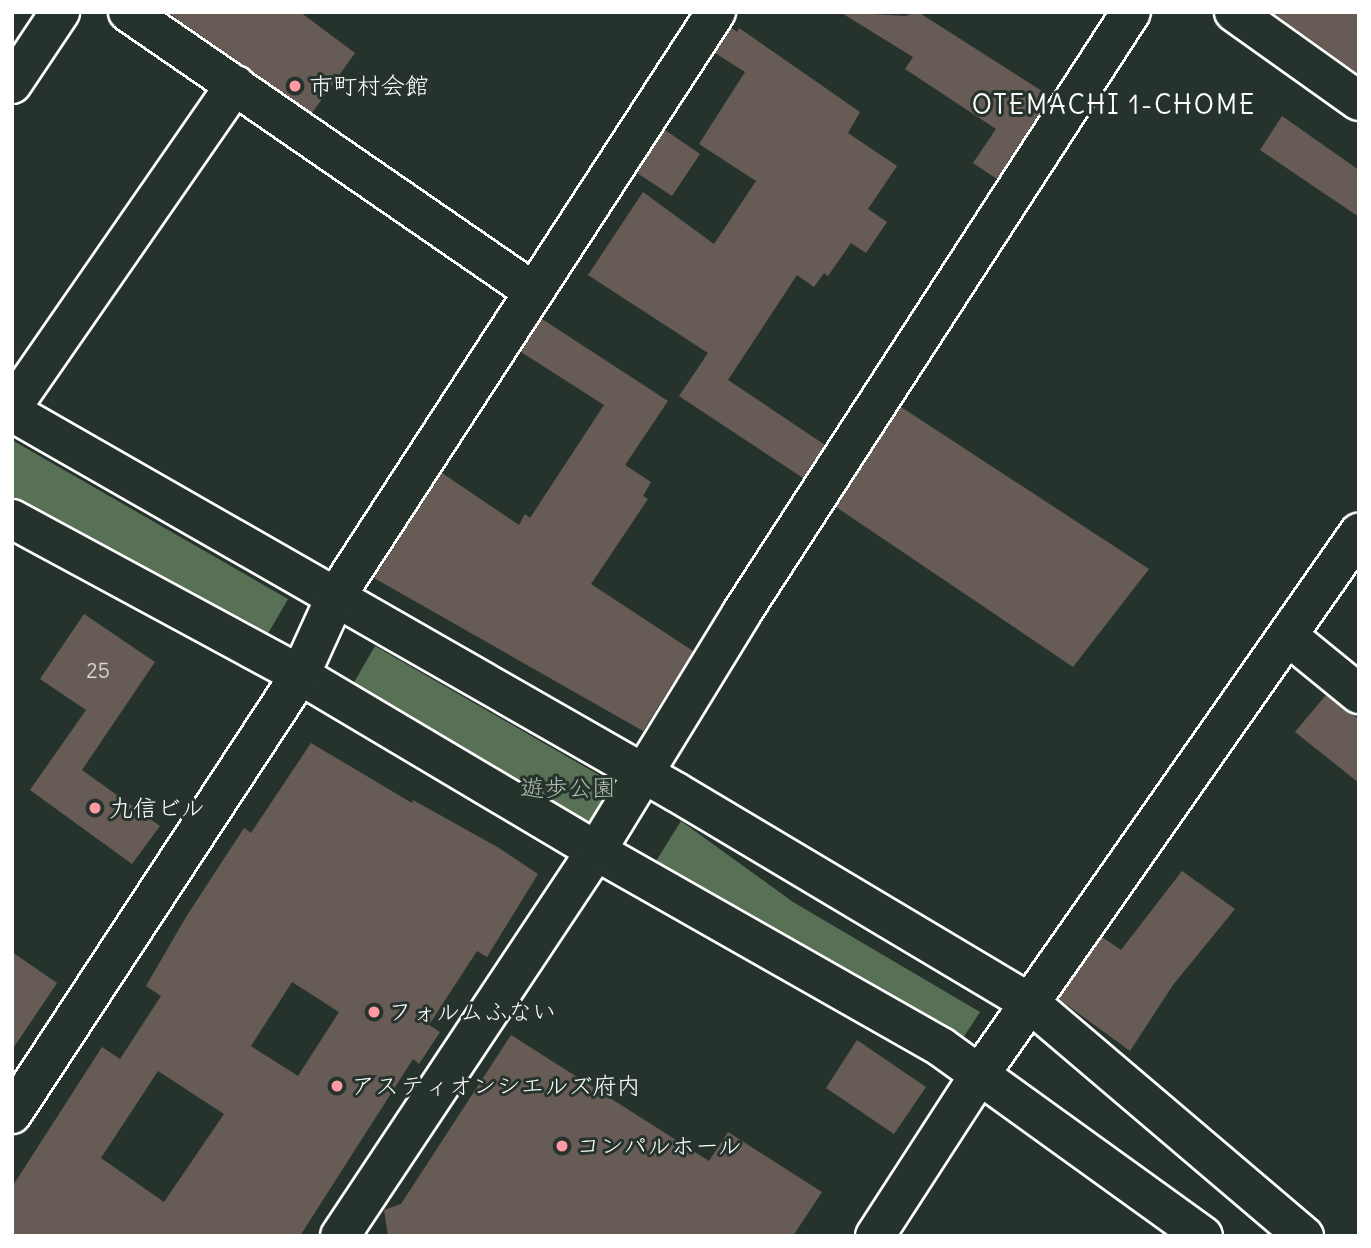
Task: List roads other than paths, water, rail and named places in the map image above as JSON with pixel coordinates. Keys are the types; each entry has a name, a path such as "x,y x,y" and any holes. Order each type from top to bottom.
{"street":[{"path":"12,84 60,12"},
{"path":"128,12 534,292"},
{"path":"12,1114 300,675 336,596 716,12"},
{"path":"340,1236 596,851 741,614 1131,12"},
{"path":"1234,12 1359,101"},
{"path":"234,85 12,410 644,773 1030,1003 1304,1236"},
{"path":"12,519 300,675 596,851 941,1047 1203,1236"},
{"path":"876,1236 980,1074 1359,533"},
{"path":"1288,636 1359,694"}],"place":[{"name":"市町村会館","path":"295,86"},
{"name":"九信ビル","path":"95,808"},
{"name":"フォルムふない","path":"374,1012"},
{"name":"アスティオンシエルズ府内","path":"337,1086"},
{"name":"コンパルホール","path":"562,1146"}],"district":[{"name":"OTEMACHI 1-CHOME","path":"1114,105"}],"park label":[{"name":"遊歩公園","path":"568,788"}]}
